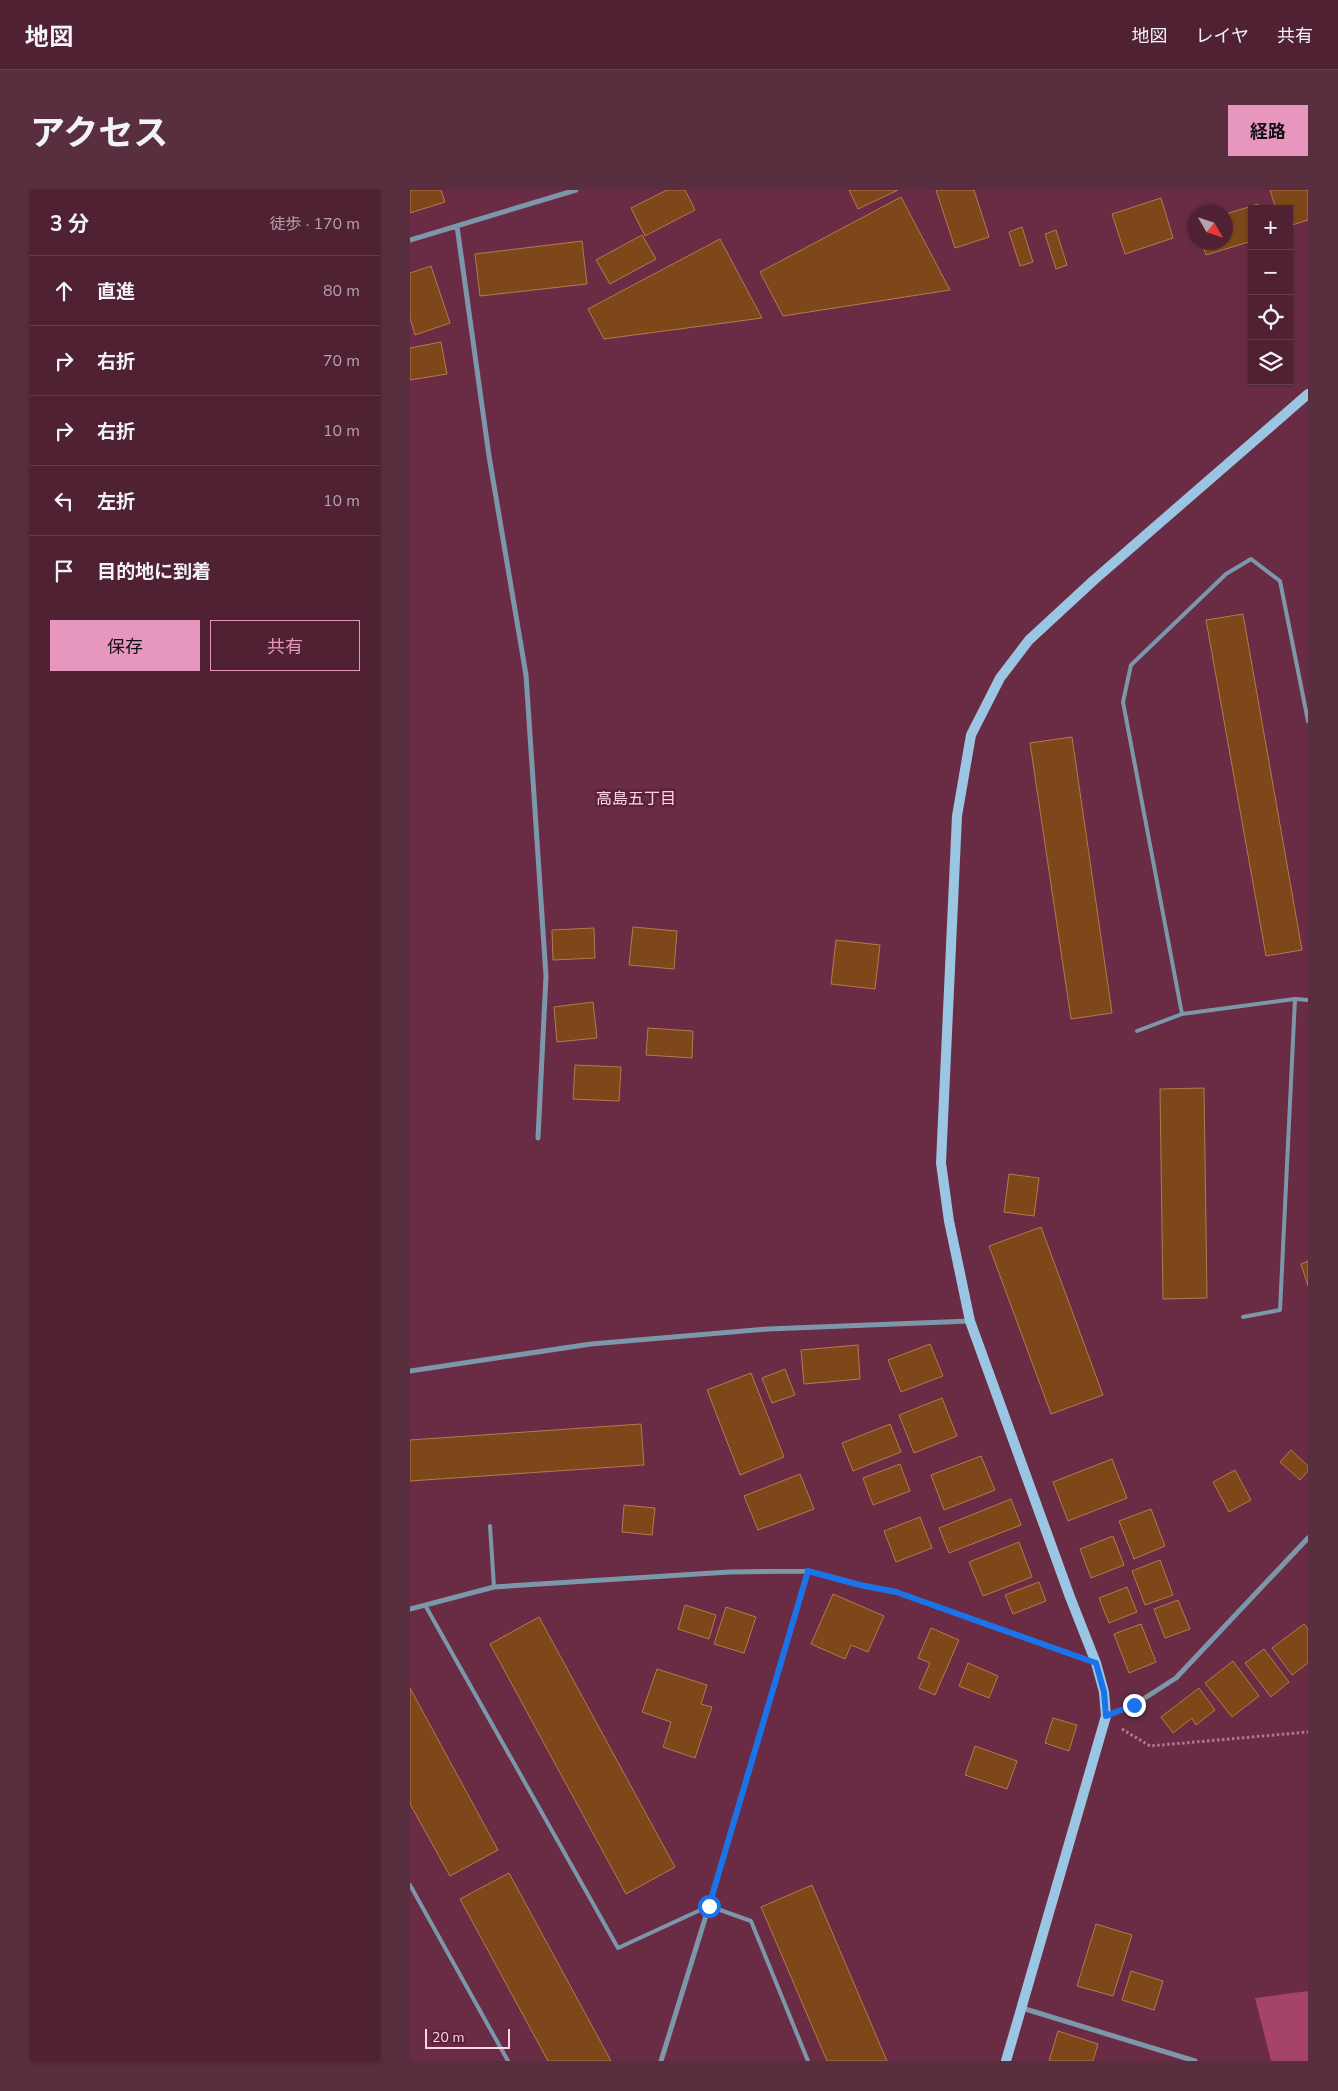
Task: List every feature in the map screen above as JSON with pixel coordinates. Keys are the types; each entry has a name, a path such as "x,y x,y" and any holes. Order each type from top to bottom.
{"street":[{"path":"410,240 576,190"},
{"path":"457,226 489,456 526,675 546,976 538,1138"},
{"path":"1006,2061 1106,1716 1104,1692 1096,1663 1070,1597 970,1321 948,1221 941,1163 957,816 971,736 1000,678 1029,640 1094,580 1308,394"},
{"path":"410,1371 600,1343 768,1329 970,1321"},
{"path":"1106,1716 1134,1705 1176,1678 1308,1538"},
{"path":"410,1609 494,1587 719,1572 808,1571 860,1585 896,1592 1096,1663"},
{"path":"661,2061 808,1571"},
{"path":"1022,2008 1195,2061"}],"lane":[{"path":"1182,1014 1123,702 1131,665 1226,574 1252,559 1280,581 1308,721"},
{"path":"1243,1317 1280,1310 1295,999"},
{"path":"1137,1031 1182,1014 1295,999 1308,1000"},
{"path":"490,1526 494,1587"},
{"path":"425,1605 618,1948 709,1906 751,1921 808,2061"},
{"path":"410,1885 508,2061"}],"path":[{"path":"1106,1716 1129,1734 1150,1746 1308,1732"}],"shaded area":[{"path":"1308,1991 1308,2061 1271,2061 1255,1998"}],"building":[{"path":"410,190 441,190 445,202 410,213"},
{"path":"667,190 685,190 695,210 645,236 631,208"},
{"path":"849,190 898,190 858,209"},
{"path":"936,190 974,190 989,237 955,248"},
{"path":"1270,190 1308,190 1308,220 1293,225 1293,205 1275,205"},
{"path":"901,197 950,290 783,316 760,272"},
{"path":"1161,198 1173,238 1125,254 1112,214"},
{"path":"1248,207 1248,242 1233,247 1233,212"},
{"path":"1022,227 1033,262 1020,266 1009,232"},
{"path":"1056,230 1067,265 1056,269 1045,234"},
{"path":"642,235 656,259 610,284 596,260"},
{"path":"720,239 762,318 604,339 588,309"},
{"path":"582,241 587,284 480,296 475,254"},
{"path":"1204,250 1222,250 1206,255"},
{"path":"431,266 450,323 415,335 410,318 410,273"},
{"path":"441,342 447,374 410,380 410,348"},
{"path":"1243,614 1302,950 1266,956 1206,620"},
{"path":"1072,737 1112,1013 1071,1019 1030,743"},
{"path":"633,927 677,931 674,969 629,965"},
{"path":"594,928 595,958 553,960 552,930"},
{"path":"836,940 880,945 875,989 831,984"},
{"path":"593,1002 597,1038 557,1042 554,1007"},
{"path":"648,1028 693,1031 692,1058 646,1055"},
{"path":"575,1065 621,1067 619,1101 573,1099"},
{"path":"1204,1088 1207,1298 1163,1299 1160,1089"},
{"path":"1009,1174 1039,1178 1034,1216 1004,1212"},
{"path":"1041,1227 1103,1395 1051,1414 989,1246"},
{"path":"1308,1261 1308,1286 1301,1264"},
{"path":"930,1344 943,1376 901,1392 888,1360"},
{"path":"858,1345 860,1379 804,1384 801,1350"},
{"path":"785,1369 795,1395 772,1403 762,1378"},
{"path":"751,1373 784,1457 740,1475 707,1390"},
{"path":"942,1398 957,1436 914,1453 899,1415"},
{"path":"641,1424 644,1465 410,1481 410,1440"},
{"path":"890,1424 901,1452 853,1471 842,1443"},
{"path":"1291,1450 1308,1466 1308,1471 1300,1480 1280,1462"},
{"path":"981,1456 995,1490 944,1510 931,1475"},
{"path":"1112,1459 1127,1498 1068,1521 1053,1482"},
{"path":"900,1464 910,1491 873,1505 863,1478"},
{"path":"1235,1470 1251,1500 1229,1512 1213,1482"},
{"path":"800,1474 814,1509 758,1530 744,1496"},
{"path":"1011,1499 1021,1525 949,1553 939,1528"},
{"path":"624,1505 655,1508 652,1535 622,1532"},
{"path":"1151,1509 1165,1546 1134,1559 1119,1521"},
{"path":"920,1517 932,1548 896,1562 884,1531"},
{"path":"1113,1536 1124,1565 1091,1578 1080,1549"},
{"path":"1019,1542 1032,1577 983,1596 969,1562"},
{"path":"1160,1560 1173,1595 1145,1605 1132,1571"},
{"path":"1039,1582 1046,1601 1013,1614 1005,1595"},
{"path":"1127,1587 1137,1612 1109,1623 1099,1598"},
{"path":"833,1594 884,1616 868,1652 851,1645 845,1659 811,1644"},
{"path":"1178,1600 1190,1629 1165,1638 1154,1609"},
{"path":"685,1605 716,1615 709,1639 678,1629"},
{"path":"726,1607 756,1617 744,1653 714,1644"},
{"path":"539,1617 675,1867 626,1894 490,1644"},
{"path":"1141,1624 1156,1662 1129,1673 1114,1634"},
{"path":"1304,1624 1308,1629 1308,1663 1292,1675 1272,1648"},
{"path":"931,1628 959,1640 935,1695 919,1688 930,1663 918,1658"},
{"path":"1264,1649 1289,1682 1271,1697 1245,1663"},
{"path":"1233,1661 1259,1696 1232,1717 1205,1683"},
{"path":"968,1663 998,1676 989,1698 959,1686"},
{"path":"657,1669 707,1685 701,1704 712,1707 695,1758 663,1747 671,1722 642,1712"},
{"path":"410,1688 498,1850 450,1876 410,1804"},
{"path":"1199,1688 1215,1710 1196,1725 1192,1718 1173,1733 1161,1717"},
{"path":"1053,1718 1077,1725 1069,1751 1045,1743"},
{"path":"975,1746 1017,1761 1007,1789 965,1775"},
{"path":"509,1873 611,2061 548,2061 460,1899"},
{"path":"812,1885 887,2061 827,2061 761,1907"},
{"path":"1096,1924 1132,1935 1113,1996 1077,1986"},
{"path":"1131,1971 1163,1981 1154,2010 1122,2000"},
{"path":"1058,2031 1098,2044 1093,2061 1049,2061"}],"district":[{"name":"高島五丁目","path":"636,799"}],"route":[{"path":"709,1906 808,1571 860,1585 896,1592 1096,1663 1104,1692 1106,1716 1134,1705"}]}
